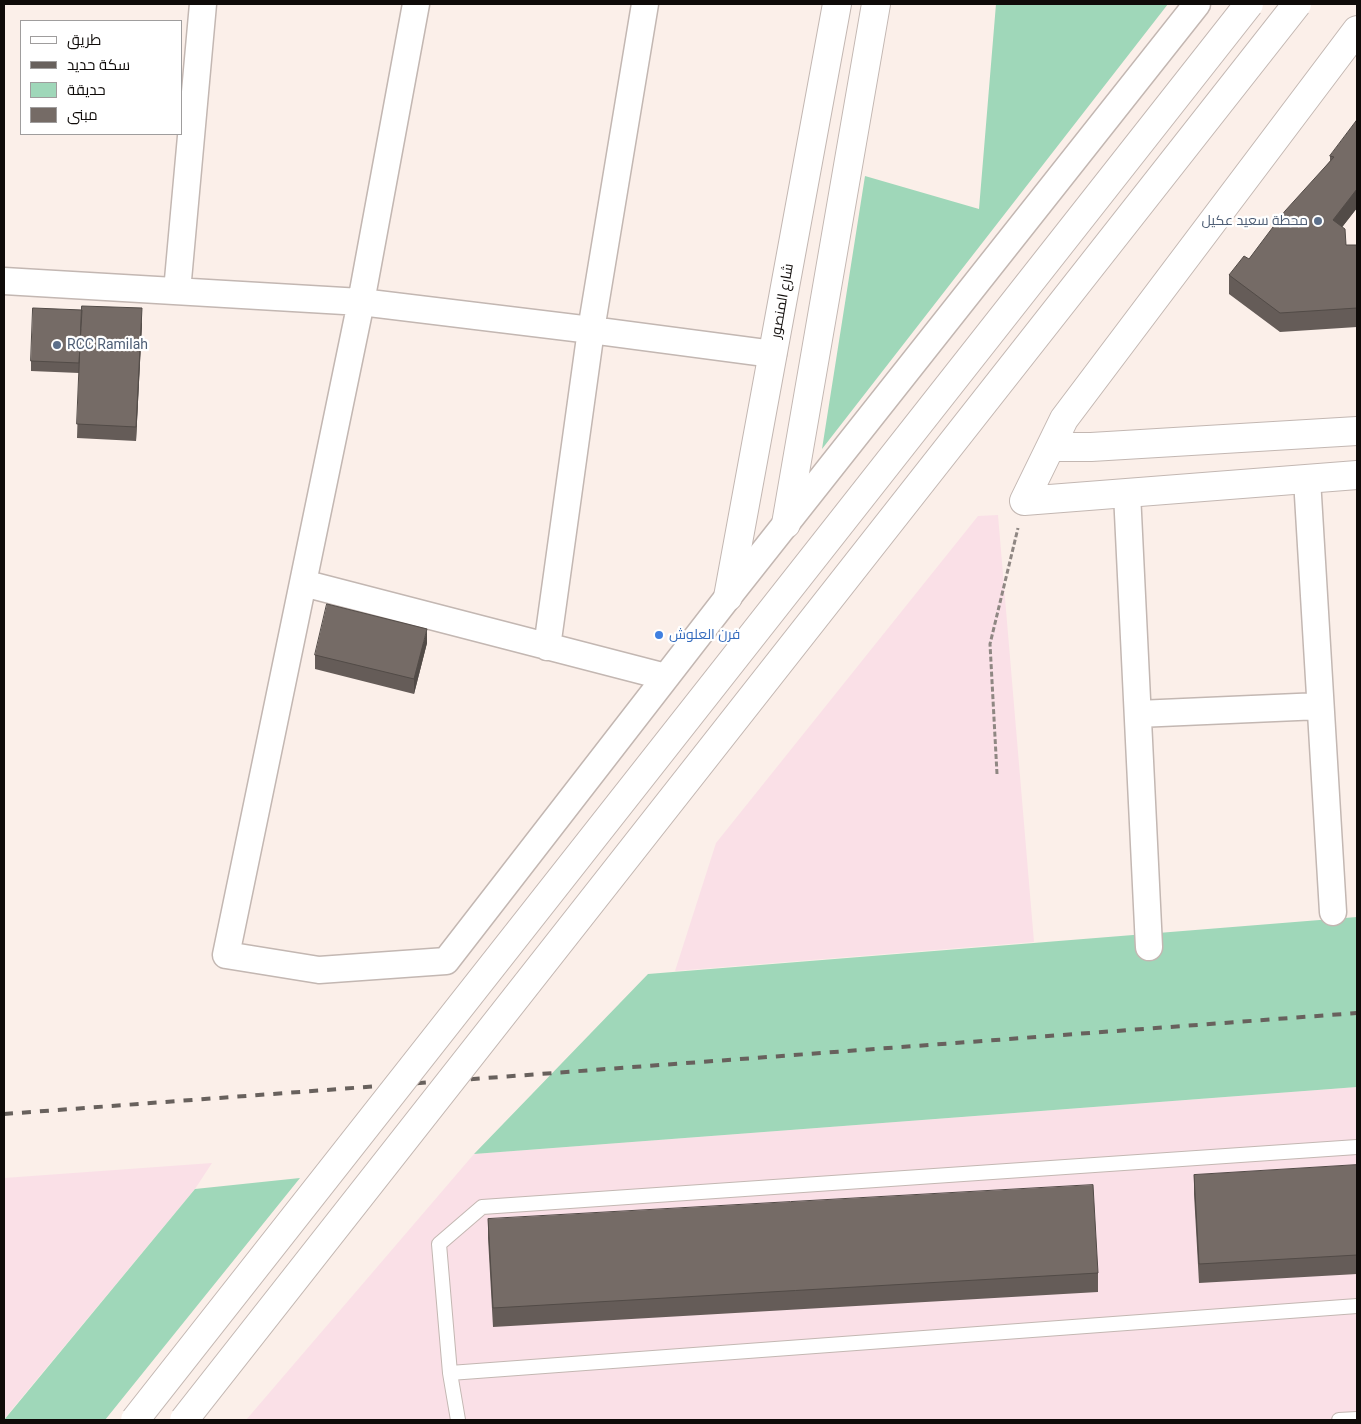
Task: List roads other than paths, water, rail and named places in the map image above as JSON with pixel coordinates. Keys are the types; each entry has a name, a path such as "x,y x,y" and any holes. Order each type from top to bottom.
{"main road":[{"name":"شارع المنصور","path":"728,597 837,4"},
{"path":"786,524 876,4"},
{"path":"135,1420 1249,4"},
{"path":"184,1420 1297,4"},
{"path":"1357,30 1064,419 1024,500 1357,475"},
{"path":"1051,447 1091,447 1357,431"}],"street":[{"path":"177,291 203,4"},
{"path":"416,4 361,302 226,955 320,970 446,961 728,597 1197,4"},
{"path":"546,646 591,330 645,4"},
{"path":"4,281 361,302 773,354"},
{"path":"1307,479 1333,912"},
{"path":"1127,493 1150,947"},
{"path":"303,583 666,677"},
{"path":"1138,714 1320,706"}],"lane":[{"path":"458,1420 450,1373 439,1244 482,1207 1357,1147"},
{"path":"450,1373 1357,1306"},
{"path":"1339,1420 1357,1419"}],"railway":[{"path":"4,1114 1357,1013"}],"place":[{"name":"محطة سعيد عكيل","path":"1318,221"},
{"name":"RCC Ramilah","path":"57,345"},
{"name":"فرن العلوش","path":"659,635"}]}
